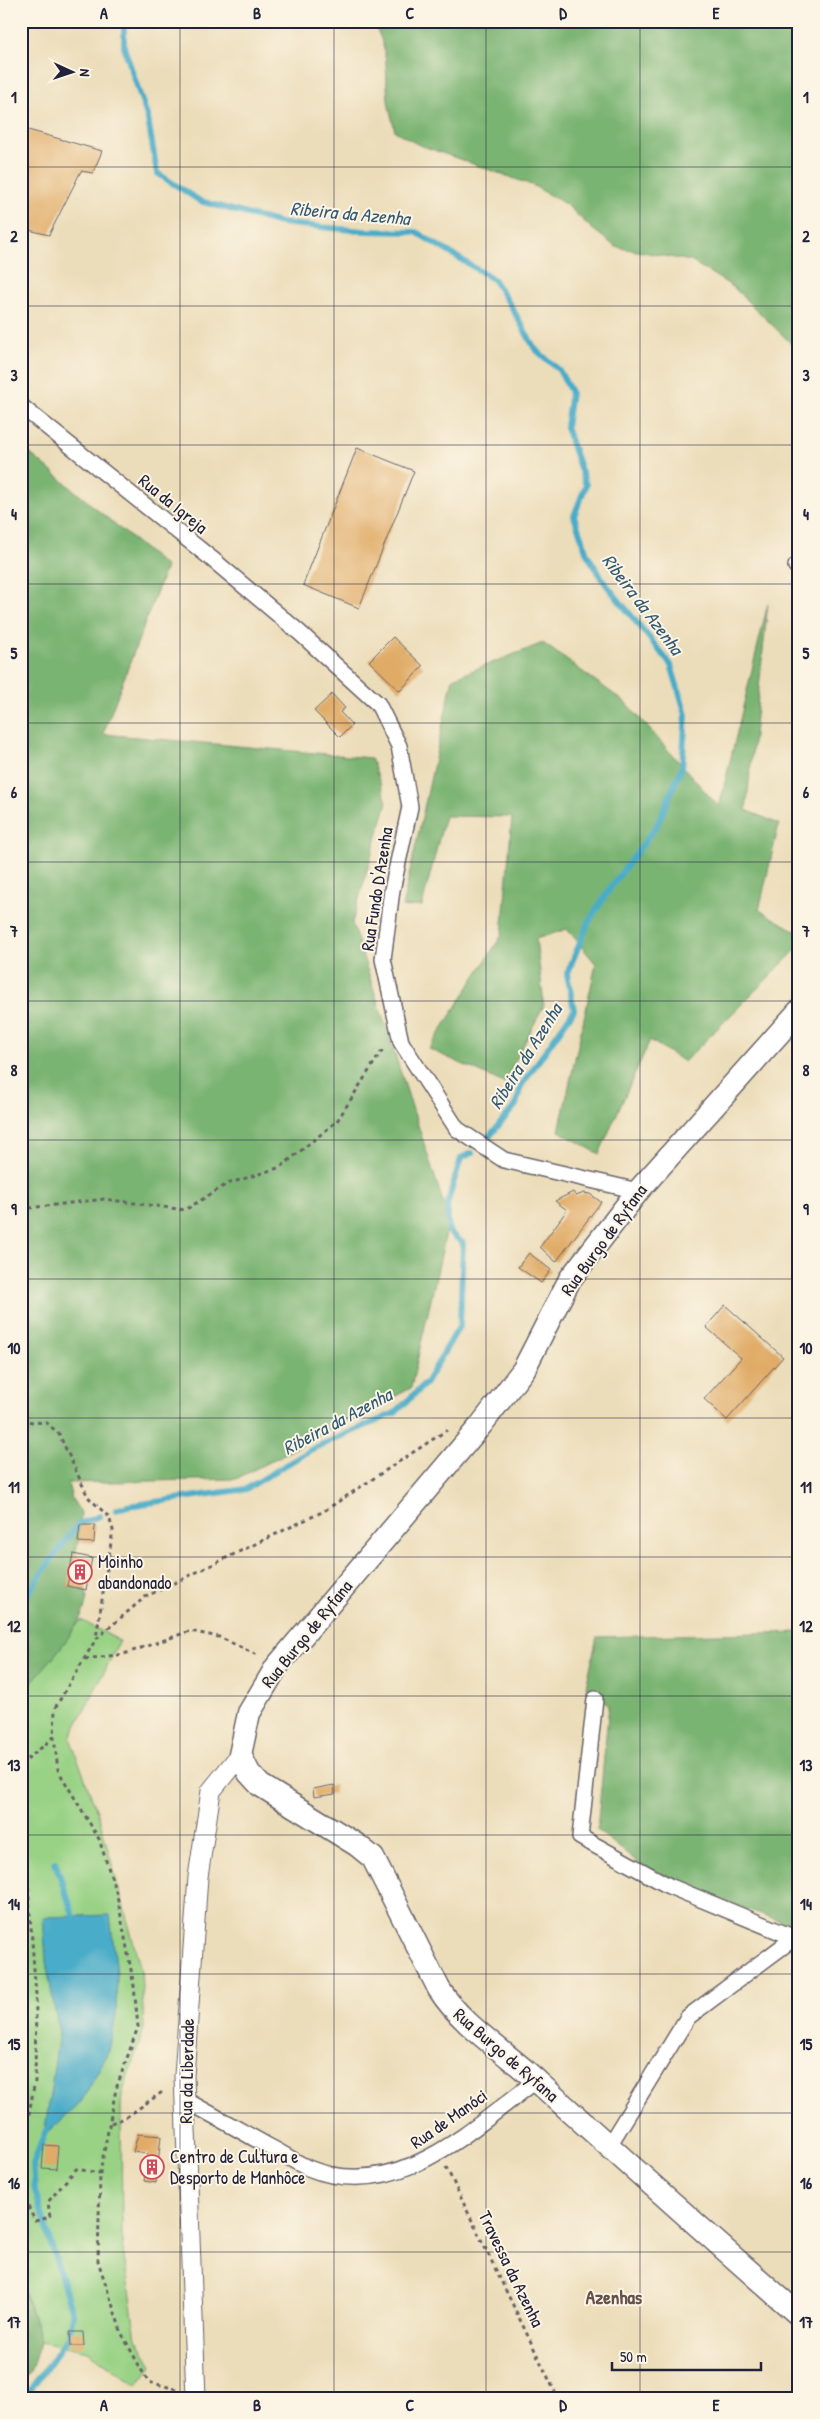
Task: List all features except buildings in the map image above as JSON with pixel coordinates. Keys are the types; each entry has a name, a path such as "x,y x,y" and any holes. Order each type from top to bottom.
{"main road":[{"name":"Rua Burgo de Ryfana","path":"799,1011 638,1191 570,1279 524,1368 481,1425 277,1666 249,1713 240,1756 249,1773 260,1785 357,1845 373,1858 450,2006 537,2080 608,2147 799,2315"}],"street":[{"name":"Rua da Igreja","path":"21,406 212,559 300,633"},
{"name":"Rua Fundo D'Azenha","path":"300,633 378,704 399,746 410,808 392,890 383,959 403,1044 457,1129 504,1160 638,1191"},
{"path":"595,1698 580,1837 669,1886 797,1939"},
{"name":"Rua da Liberdade","path":"196,2396 184,2076 198,1877 211,1790 240,1756"},
{"path":"608,2147 688,2017 773,1952 797,1939"},
{"name":"Rua de Manóci","path":"185,2100 308,2168 338,2177 384,2176 418,2164 439,2152 537,2080"}],"path":[{"path":"783,21 799,30"},
{"path":"21,1209 104,1199 185,1210 227,1184 281,1167 337,1121 381,1052 403,1044"},
{"path":"196,2396 148,2382 122,2334 98,2261 100,2173 116,2089 138,2027 134,1986 117,1895 99,1839 58,1770 54,1737 55,1708 96,1639 145,1597 324,1511 464,1420 481,1425"},
{"path":"21,1421 47,1423 59,1434 88,1497 109,1517 112,1530 96,1639"},
{"path":"84,1659 124,1654 190,1631 219,1637 277,1666"},
{"path":"21,1765 54,1737"},
{"path":"21,1866 26,1872 36,1996 36,2081 21,2156"},
{"path":"110,2123 124,2118 171,2086"},
{"name":"Travessa da Azenha","path":"439,2152 558,2398"},
{"path":"21,2192 36,2221 50,2217 48,2202 76,2169 100,2173"}],"green space":[{"path":"370,21 799,21 799,351 733,287 691,261 616,247 591,228 567,205 532,185 417,144 395,131 389,104 384,48 381,38"},
{"path":"21,446 166,567 103,734 371,758 387,802 352,923 449,1220 411,1388 236,1479 68,1483 72,1499 81,1513 78,1542 67,1586 86,1590 86,1601 75,1628 24,1691 21,1691"},
{"path":"768,603 746,810 779,824 759,910 799,933 799,947 684,1062 650,1040 599,1154 559,1131 596,964 567,929 536,939 544,1005 504,1083 429,1049 502,935 512,817 445,816 422,906 402,907 453,678 543,643 626,703 719,807"},
{"path":"81,1620 120,1641 70,1738 99,1817 141,1970 144,2029 122,2094 121,2107 122,2243 136,2338 152,2365 137,2386 88,2351 41,2341 21,2281 21,1691 24,1691"},
{"path":"799,1632 799,1924 790,1924 714,1898 640,1864 597,1830 609,1705 586,1687 597,1637"},
{"path":"21,2281 41,2341 29,2373 21,2379"}],"water":[{"path":"110,1915 117,1973 116,2015 109,2051 81,2102 44,2136 59,2033 46,1962 43,1917"}],"waterway":[{"name":"Ribeira da Azenha","path":"124,21 124,47 148,119 157,173 200,201 280,223 363,231 416,232 493,279 511,306 535,349 559,370 571,392 566,427 586,485 574,516 587,554 605,583 671,665 686,715 682,767 657,825 611,887 589,921 567,974 574,1010 521,1086 516,1105 488,1138"},
{"name":"Ribeira da Azenha","path":"116,1510 127,1506 246,1489 314,1448 395,1413 426,1383 460,1325 463,1243 449,1232 447,1205 461,1158 472,1153"},
{"path":"21,1606 43,1571 78,1524 100,1516"},
{"path":"55,1862 76,1923"},
{"path":"24,2398 68,2338 73,2316 35,2191 33,2164 46,2130"}],"place":[{"name":"Moinho abandonado","path":"80,1572"},
{"name":"Centro de Cultura e Desporto de Manhôce","path":"152,2167"}],"district":[{"name":"Azenhas","path":"614,2297"}]}
